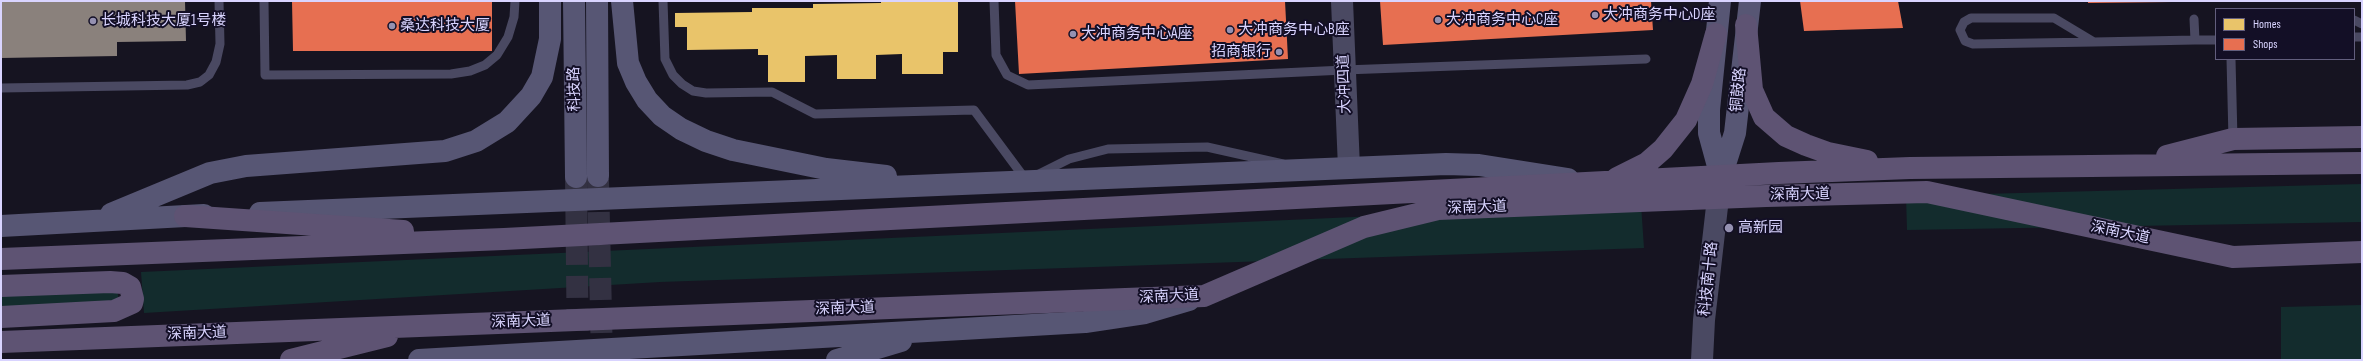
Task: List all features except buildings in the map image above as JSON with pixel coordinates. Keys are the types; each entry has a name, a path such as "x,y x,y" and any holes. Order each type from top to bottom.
{"main road":[{"path":"98,220 210,173 246,166 445,151 476,141 506,122 531,96 542,77 550,40 550,1"},
{"name":"科技路","path":"574,1 576,176"},
{"name":"科技路","path":"597,1 598,176"},
{"path":"622,1 628,63 636,82 647,100 662,116 681,129 706,141 733,150 826,169 963,184"},
{"name":"铜鼓路","path":"1720,1 1709,110 1709,134 1721,177"},
{"name":"铜鼓路","path":"1718,198 1721,177 1735,133 1746,24 1750,1"},
{"path":"1746,24 1752,90 1757,104 1771,125 1786,136 1828,153 1910,168"},
{"path":"1,226 185,216 1462,164 1595,183 1615,179 1632,172 1663,149 1675,136 1694,105 1702,84 1716,34"},
{"path":"2130,165 2233,139 2362,137"},
{"path":"2306,162 2362,153"},
{"name":"深南大道","path":"1,260 504,239 1910,168 2306,162 2362,163"},
{"name":"深南大道","path":"1,342 1204,296 1364,227 1438,209 1718,198 1927,192 2233,257 2361,252"},
{"path":"185,216 504,239"},
{"path":"1,286 110,282 123,283 130,287 133,299 132,303 114,311 1,316"},
{"path":"419,360 672,347 1085,322 1145,313 1204,296"},
{"path":"291,360 431,325"},
{"path":"838,360 932,331"}],"street":[{"name":"大冲四道","path":"1342,1 1349,168"},
{"name":"科技南十路","path":"1702,360 1704,320 1718,198"}],"lane":[{"path":"1,88 187,85 200,82 209,75 216,62 220,44 219,1"},
{"path":"264,1 265,76 451,74 470,70 485,65 497,55 508,37 514,17 515,1"},
{"path":"663,1 665,58 673,75 682,84 693,91 706,93 772,92 815,114 974,110 1027,181 1068,159 1108,149 1207,147 1262,158 1305,170"},
{"path":"994,1 996,55 1007,76 1028,85 1646,58"},
{"path":"2094,42 2054,18 1971,18 1964,22 1960,30 1963,39 1973,44 2094,42 2195,40 2215,40"},
{"path":"2194,19 2195,40"},
{"path":"2231,60 2233,139"}],"green space":[{"path":"2362,184 2362,222 1907,230 1906,196"},
{"path":"1641,204 1644,248 660,282 144,313 141,272"},
{"path":"116,285 119,300 1,311 1,288"},
{"path":"2362,305 2362,360 2281,360 2281,307"}],"tunnel":[{"path":"576,177 578,360"},
{"path":"598,179 602,360"}],"place":[{"name":"大冲商务中心D座","path":"1595,15"},
{"name":"大冲商务中心C座","path":"1438,20"},
{"name":"长城科技大厦1号楼","path":"93,21"},
{"name":"桑达科技大厦","path":"392,26"},
{"name":"大冲商务中心B座","path":"1230,30"},
{"name":"大冲商务中心A座","path":"1073,34"},
{"name":"招商银行","path":"1279,52"},
{"name":"高新园","path":"1729,228"}]}
